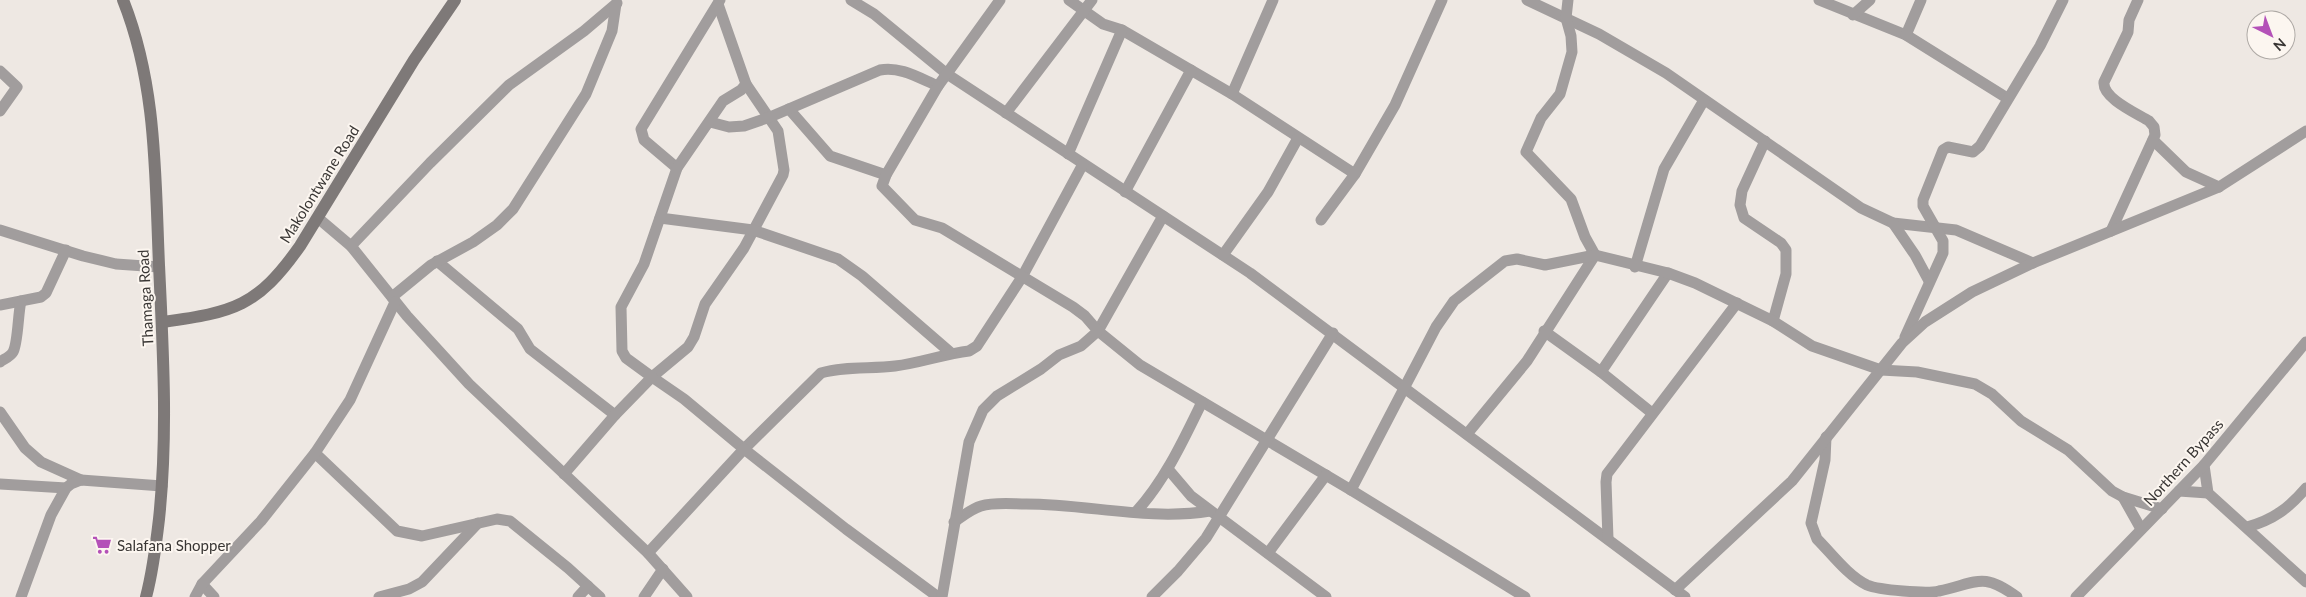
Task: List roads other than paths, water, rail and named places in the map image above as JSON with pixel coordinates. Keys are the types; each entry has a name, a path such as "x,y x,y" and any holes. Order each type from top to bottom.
{"main road":[{"name":"Thamaga Road","path":"123,0 134,28 151,112 163,322 165,398 162,486 153,572 146,597"},
{"name":"Makolontwane Road","path":"163,322 212,315 234,308 254,296 284,270 318,218 414,60 455,0"}],"street":[{"path":"851,0 874,14 947,74 1223,255 1333,333 1685,597"},
{"path":"1000,0 938,86 886,175 882,186 910,216 942,228 1080,312 1098,331 1140,365 1351,490 1525,597"},
{"path":"1069,0 1103,24 1122,30 1232,94 1355,174"},
{"path":"1006,113 1092,0"},
{"path":"1232,94 1273,0"},
{"path":"1321,220 1355,174 1395,105 1442,0"},
{"path":"1527,0 1598,34 1649,63 1861,208 1892,223 1956,230 2033,263"},
{"path":"1568,0 1566,18 1571,36 1572,52 1560,94 1541,118 1526,152 1571,199 1585,237 1595,255"},
{"path":"1854,15 1870,0"},
{"path":"1906,35 1921,0"},
{"path":"1902,343 1943,253 1943,241 1925,212 1923,200 1943,150 1948,147 1973,152 1977,150 2040,46 2063,0"},
{"path":"2111,231 2153,140 2154,127 2149,121 2109,96 2103,87 2128,32 2129,20 2138,0"},
{"path":"1824,1 1906,35 2007,98"},
{"path":"351,246 430,163 509,85 584,31 618,2"},
{"path":"195,597 202,584 261,521 315,453 350,400 394,300 437,261 473,242 497,225 513,209 586,94 612,30 618,2"},
{"path":"564,474 652,377 688,347 694,337 706,304 744,248 783,175 784,170 778,131 746,84 719,2"},
{"path":"677,168 644,140 641,129 719,2"},
{"path":"1068,154 1122,30"},
{"path":"710,122 729,127 744,126 770,117 880,70 897,69 938,86"},
{"path":"1125,192 1191,70"},
{"path":"0,71 17,87 0,111"},
{"path":"746,84 741,90 724,101 677,168 644,264 621,307 622,351 626,358 684,399 846,530 938,597"},
{"path":"1635,267 1664,169 1704,100"},
{"path":"789,109 830,156 886,175"},
{"path":"1675,590 1792,481 1902,343 1925,322 1972,292 2033,263 2220,187 2306,131"},
{"path":"1223,255 1268,192 1298,138"},
{"path":"2153,140 2186,172 2220,187"},
{"path":"1765,141 1742,191 1740,205 1744,218 1781,243 1786,250 1786,274 1773,321"},
{"path":"648,553 744,449 821,373 832,370 861,370 897,366 951,353 969,351 982,341 1022,277 1083,164"},
{"path":"942,597 969,442 982,410 989,401 1041,369 1059,355 1082,346 1098,331 1163,216"},
{"path":"318,218 351,246 394,300 469,384 648,553 687,597"},
{"path":"660,218 753,230 838,259 850,266 951,353"},
{"path":"1892,223 1915,255 1929,281"},
{"path":"0,230 116,264 159,267"},
{"path":"0,305 41,297 46,294 66,250"},
{"path":"1467,434 1527,361 1544,331 1595,255"},
{"path":"1351,490 1444,314 1454,301 1505,261 1517,259 1545,265 1595,255 1635,267 1668,273 1773,321 1812,346 1881,370 1936,375 1975,384 1984,388 2015,416 2068,450 2112,491 2123,498 2162,508"},
{"path":"437,261 518,329 530,348 616,415"},
{"path":"1601,372 1668,273"},
{"path":"0,362 14,351 21,301"},
{"path":"1608,539 1607,474 1737,303"},
{"path":"1544,331 1601,372 1652,413"},
{"path":"1152,597 1201,544 1215,514 1267,440 1333,333"},
{"name":"Northern Bypass","path":"2076,597 2204,465 2306,342"},
{"path":"1136,512 1151,496 1168,469 1202,402"},
{"path":"0,412 25,448 41,462 81,480 162,486"},
{"path":"1826,437 1825,460 1812,523 1813,532 1816,539 1856,578 1876,588 1937,592 1973,580 1989,581 2002,586 2017,597"},
{"path":"315,453 397,531 422,536 497,519 510,521 600,597"},
{"path":"2204,465 2208,493"},
{"path":"1168,469 1186,491 1326,597"},
{"path":"1268,553 1326,475"},
{"path":"21,597 51,514 66,488 81,480"},
{"path":"0,484 66,488"},
{"path":"2247,527 2264,523 2278,516 2292,505 2306,488"},
{"path":"2179,491 2208,493 2306,582"},
{"path":"2123,498 2141,530"},
{"path":"954,522 982,506 1005,504 1057,504 1155,515 1215,514"},
{"path":"379,597 409,589 422,582 478,523"},
{"path":"644,597 663,569"},
{"path":"202,584 214,597"},
{"path":"578,597 588,586"}],"place":[{"name":"Salafana Shopper","path":"102,545"}]}
